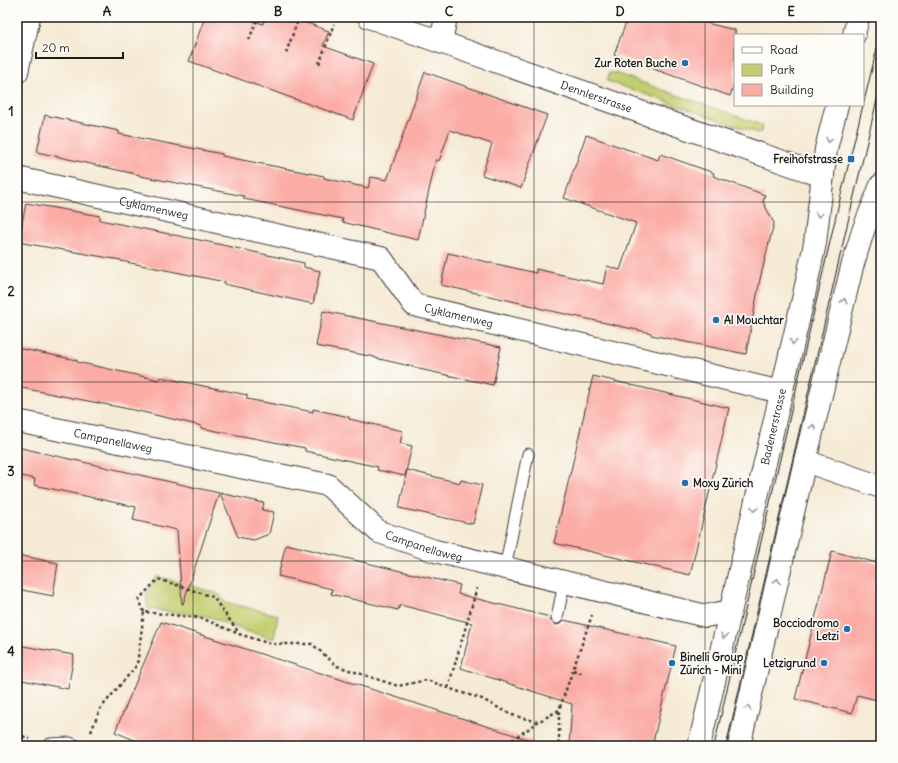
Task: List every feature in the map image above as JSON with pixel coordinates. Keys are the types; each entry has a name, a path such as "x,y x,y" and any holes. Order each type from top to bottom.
{"street":[{"path":"17,72 29,17"},
{"name":"Dennlerstrasse","path":"369,17 823,176"},
{"path":"441,42 446,17"},
{"path":"854,34 858,17"},
{"name":"Badenerstrasse","path":"699,746 804,295 815,243 826,149 837,106"},
{"name":"Cyklamenweg","path":"17,178 380,258 414,305 781,392"},
{"path":"739,746 805,461 852,267 863,232 881,185"},
{"name":"Campanellaweg","path":"17,421 328,485 379,532 435,550 564,583 706,616 720,613 729,615"},
{"path":"805,461 881,487"}],"lane":[{"path":"495,565 528,454"},
{"path":"557,618 564,583"},
{"path":"50,744 70,743 77,746"}],"path":[{"path":"249,40 258,17"},
{"path":"286,53 299,17"},
{"path":"319,64 334,24"},
{"path":"448,688 474,594 495,565"},
{"path":"89,738 100,708 137,665 144,612 139,599 158,579 213,597 239,634"},
{"path":"559,746 559,710 600,591"},
{"path":"144,612 201,618 239,634 271,644 312,644 337,666 398,686 427,680 480,698 512,716 538,722"},
{"path":"573,670 584,674"},
{"path":"510,746 512,740 559,710"}],"green space":[{"path":"609,73 615,73 762,125 761,132 757,133 607,81"},
{"path":"157,576 219,594 225,602 278,615 274,639 242,630 210,617 148,609 146,595"}],"building":[{"path":"205,17 243,17 263,24 265,17 290,17 329,31 323,46 373,64 353,120 189,61"},
{"name":"Zur Roten Buche","path":"628,17 682,17 735,30 734,85 730,96 614,55"},
{"path":"425,72 547,115 521,188 482,175 492,144 450,130 439,161 436,159 418,240 342,222 343,219 244,199 244,196 140,176 37,152 45,115 119,131 119,134 324,176 324,178 368,188 371,177 387,180"},
{"path":"586,135 658,160 660,154 714,173 713,176 765,195 763,202 774,223 760,279 746,354 651,335 651,333 441,285 448,253 536,273 536,269 603,284 607,266 620,270 636,223 564,198"},
{"path":"26,203 100,216 100,220 304,263 304,267 320,271 313,304 224,284 225,282 121,260 23,243 23,240 19,239"},
{"path":"323,311 501,347 493,385 419,369 375,357 316,346"},
{"path":"17,348 77,360 77,362 159,380 160,377 247,395 247,399 313,412 313,409 403,431 400,443 412,446 405,476 377,470 378,467 305,451 305,448 201,428 202,426 134,410 17,387"},
{"path":"593,376 729,408 690,575 554,543"},
{"path":"17,447 219,493 183,604 177,530 133,520 136,507 34,485 35,479 17,475"},
{"path":"407,470 460,483 461,480 482,485 473,524 399,508"},
{"path":"220,493 264,503 262,510 274,512 269,534 254,540 238,537"},
{"path":"286,544 460,585 458,594 550,617 551,621 555,625 560,624 564,620 676,646 652,746 569,746 572,704 461,668 472,623 400,605 398,610 331,594 332,589 278,576"},
{"name":"Bocciodromo Letzi","path":"832,551 881,564 881,701 857,695 852,713 795,699"},
{"path":"17,555 58,563 53,596 17,589"},
{"path":"161,622 533,741 533,746 149,746 115,732"},
{"path":"17,645 74,655 68,689 17,679"}],"tram line":[{"path":"864,101 881,32"},
{"path":"726,746 881,83"},
{"path":"714,746 838,207 863,106"}],"place":[{"name":"Zur Roten Buche","path":"685,63"},
{"name":"Freihofstrasse","path":"851,159"},
{"name":"Al Mouchtar","path":"716,320"},
{"name":"Moxy Zürich","path":"685,483"},
{"name":"Bocciodromo Letzi","path":"847,629"},
{"name":"Binelli Group Zürich - Mini","path":"672,663"},
{"name":"Letzigrund","path":"824,663"}]}
